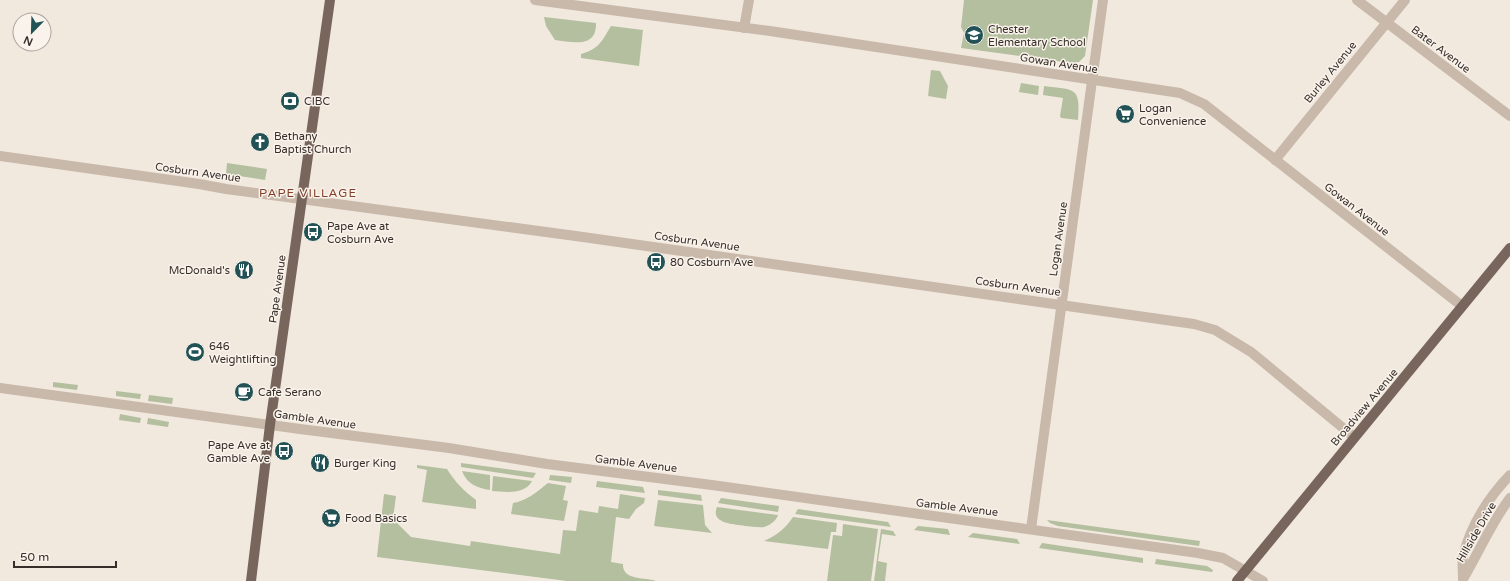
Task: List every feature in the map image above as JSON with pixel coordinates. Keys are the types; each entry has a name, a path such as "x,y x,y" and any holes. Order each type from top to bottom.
{"main road":[{"name":"Pape Avenue","path":"251,581 270,425 330,0"},
{"name":"Broadview Avenue","path":"1237,581 1510,248"}],"street":[{"name":"Gowan Avenue","path":"536,0 744,28 1180,93 1204,104 1462,306"},
{"path":"744,28 749,0"},
{"name":"Logan Avenue","path":"1031,528 1103,0"},
{"name":"Bater Avenue","path":"1357,0 1510,116"},
{"name":"Burley Avenue","path":"1275,160 1405,0"},
{"name":"Cosburn Avenue","path":"0,156 1062,304 1194,324 1215,330 1251,352 1354,437"},
{"name":"Gamble Avenue","path":"0,388 450,448 547,464 705,484 905,513 1031,528 1198,553 1223,558 1263,581"},
{"name":"Hillside Drive","path":"1462,580 1463,558 1471,531 1484,506 1510,475"},
{"name":"Hillside Drive","path":"1462,580 1497,515 1510,498"}],"green space":[{"path":"964,0 1093,0 1085,56 1079,62 1071,63 961,48 964,33 961,27"},
{"path":"544,17 596,23 595,31 592,37 582,42 555,40 546,26"},
{"path":"611,26 643,30 639,66 581,58 581,54 592,50 599,44"},
{"path":"931,70 940,71 948,86 946,99 928,96"},
{"path":"1021,83 1039,86 1038,95 1019,92"},
{"path":"1044,86 1062,88 1073,92 1076,95 1079,109 1078,120 1061,118 1063,98 1043,95"},
{"path":"227,163 267,169 265,180 226,174"},
{"path":"53,382 78,385 77,390 53,387"},
{"path":"116,391 141,394 140,399 116,396"},
{"path":"149,395 173,398 172,404 148,401"},
{"path":"120,414 141,418 140,423 119,420"},
{"path":"148,418 169,422 168,427 147,424"},
{"path":"461,463 536,473 533,478 461,467"},
{"path":"417,465 447,469 460,486 476,500 476,509 422,502 427,470 417,468"},
{"path":"462,471 490,475 490,490 473,485"},
{"path":"550,475 572,477 571,483 549,480"},
{"path":"493,476 532,481 525,489 520,491 492,491"},
{"path":"597,481 643,487 645,493 596,487"},
{"path":"548,483 566,486 563,500 568,501 564,521 511,514 513,503 536,493"},
{"path":"658,490 701,495 702,501 658,495"},
{"path":"384,494 396,496 393,519 411,537 470,546 471,541 560,554 563,530 576,531 579,510 598,513 599,506 618,509 620,494 645,498 644,503 636,509 629,519 616,517 611,562 623,564 626,573 630,576 656,581 567,581 377,557"},
{"path":"721,498 779,506 778,512 718,503"},
{"path":"658,500 703,505 705,525 712,533 654,526"},
{"path":"717,507 778,515 776,519 764,527 729,524 717,517"},
{"path":"798,509 888,522 891,527 795,514"},
{"path":"793,517 837,523 836,532 831,532 828,549 764,541 780,531"},
{"path":"1047,520 1200,541 1199,546 1058,526"},
{"path":"843,524 878,529 871,581 827,581 833,535 842,536"},
{"path":"918,526 948,529 950,535 914,530"},
{"path":"881,529 893,531 896,536 882,534 878,561 887,563 885,581 874,581"},
{"path":"973,533 1017,539 1020,544 968,537"},
{"path":"1042,543 1143,558 1143,563 1039,548"},
{"path":"1156,559 1207,566 1213,570 1212,572 1155,564"}],"place":[{"name":"Chester Elementary School","path":"974,35"},
{"name":"CIBC","path":"290,101"},
{"name":"Logan Convenience","path":"1125,114"},
{"name":"Bethany Baptist Church","path":"260,142"},
{"name":"Pape Ave at Cosburn Ave","path":"313,232"},
{"name":"80 Cosburn Ave","path":"656,262"},
{"name":"McDonald's","path":"244,270"},
{"name":"646 Weightlifting","path":"195,352"},
{"name":"Cafe Serano","path":"244,392"},
{"name":"Pape Ave at Gamble Ave","path":"284,451"},
{"name":"Burger King","path":"320,463"},
{"name":"Food Basics","path":"331,518"}],"district":[{"name":"PAPE VILLAGE","path":"308,193"}]}
